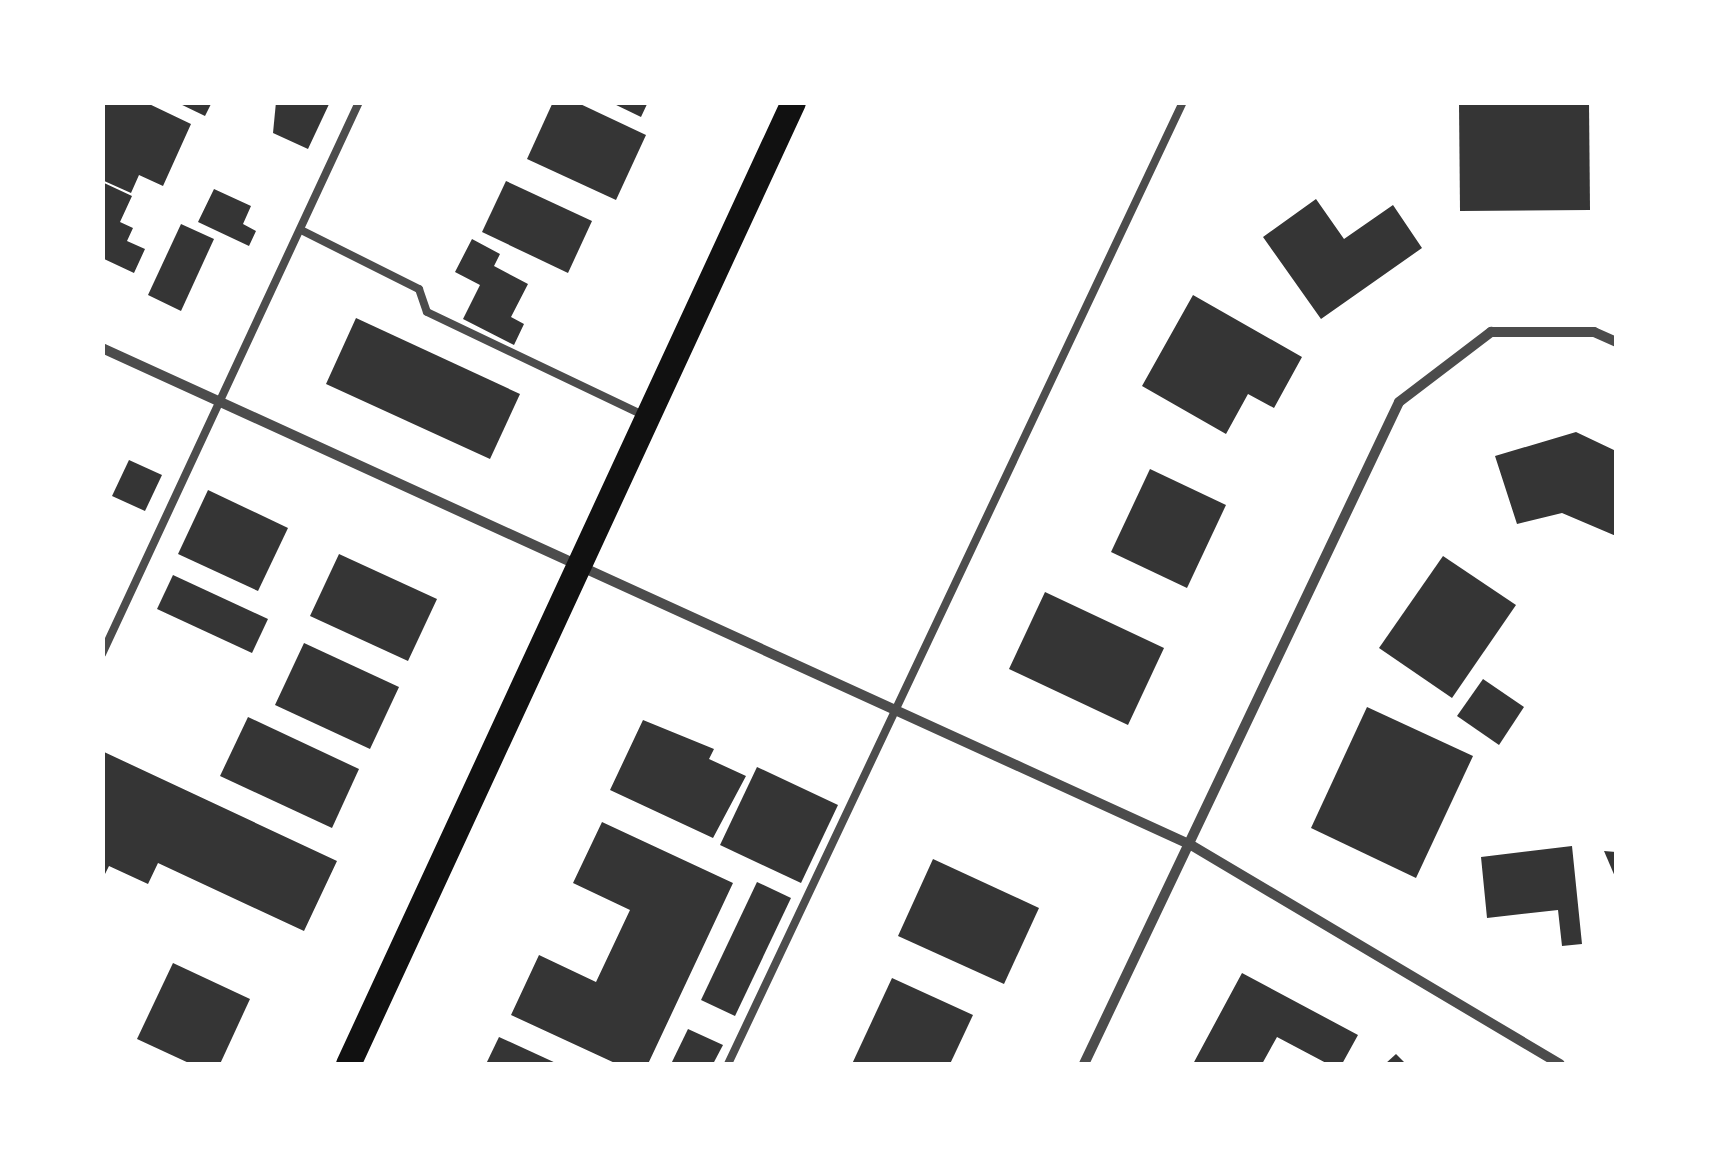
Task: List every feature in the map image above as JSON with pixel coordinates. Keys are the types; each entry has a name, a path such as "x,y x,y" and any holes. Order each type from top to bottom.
{"main road":[{"path":"348,1064 794,102"}],"street":[{"path":"1084,1064 1191,846 1398,402 1491,332 1594,332 1616,342"},
{"path":"102,348 582,563 894,712 1191,846 1504,1025 1560,1064"}],"lane":[{"path":"102,654 359,102"},
{"path":"728,1064 1184,102"},
{"path":"301,230 419,289 427,312 648,418"}],"building":[{"path":"102,102 145,102 191,124 163,186 139,175 131,193 102,180"},
{"path":"176,102 212,102 205,116"},
{"path":"276,102 330,102 308,149 273,133"},
{"path":"553,102 576,102 646,135 616,200 527,159"},
{"path":"610,102 648,102 641,117"},
{"path":"1459,102 1589,102 1590,210 1460,211"},
{"path":"506,181 592,221 568,273 482,232"},
{"path":"102,182 132,196 120,222 133,228 127,241 145,249 134,273 102,258"},
{"path":"214,189 251,206 243,224 256,231 249,246 198,222"},
{"path":"1316,199 1344,239 1393,205 1422,248 1321,319 1263,237"},
{"path":"181,224 214,239 181,311 148,295"},
{"path":"472,239 500,254 494,266 528,284 511,317 524,324 514,345 463,319 480,285 455,272"},
{"path":"1193,295 1302,357 1274,408 1248,394 1226,434 1142,386"},
{"path":"356,318 520,394 490,459 326,384"},
{"path":"1576,432 1616,451 1616,536 1562,513 1517,524 1495,456"},
{"path":"129,460 162,475 145,511 112,496"},
{"path":"1150,469 1226,505 1187,588 1111,552"},
{"path":"208,490 288,528 258,591 178,554"},
{"path":"339,554 437,599 408,661 310,616"},
{"path":"1443,556 1516,605 1452,698 1379,648"},
{"path":"173,575 268,619 252,653 157,609"},
{"path":"1045,592 1164,648 1128,725 1009,669"},
{"path":"304,643 399,687 370,749 275,705"},
{"path":"1483,679 1524,707 1499,745 1457,716"},
{"path":"1367,707 1473,756 1416,878 1311,828"},
{"path":"248,717 359,769 332,828 220,776"},
{"path":"643,720 714,749 709,759 746,776 713,838 610,790"},
{"path":"102,751 337,861 304,931 158,863 148,884 109,866 102,880"},
{"path":"757,767 838,805 801,883 720,845"},
{"path":"602,822 733,883 648,1064 617,1064 511,1015 539,955 596,982 630,910 573,883"},
{"path":"1572,846 1582,944 1562,946 1558,910 1487,918 1481,857"},
{"path":"1604,851 1616,852 1616,879"},
{"path":"933,859 1039,908 1004,984 898,936"},
{"path":"757,882 791,898 735,1016 701,1000"},
{"path":"173,963 250,999 220,1064 191,1064 137,1039"},
{"path":"1242,973 1358,1035 1342,1064 1328,1064 1277,1037 1262,1064 1193,1064"},
{"path":"892,978 973,1015 950,1064 852,1064"},
{"path":"688,1029 723,1045 713,1064 671,1064"},
{"path":"499,1037 558,1064 486,1064"},
{"path":"1396,1054 1406,1064 1385,1064"}]}
